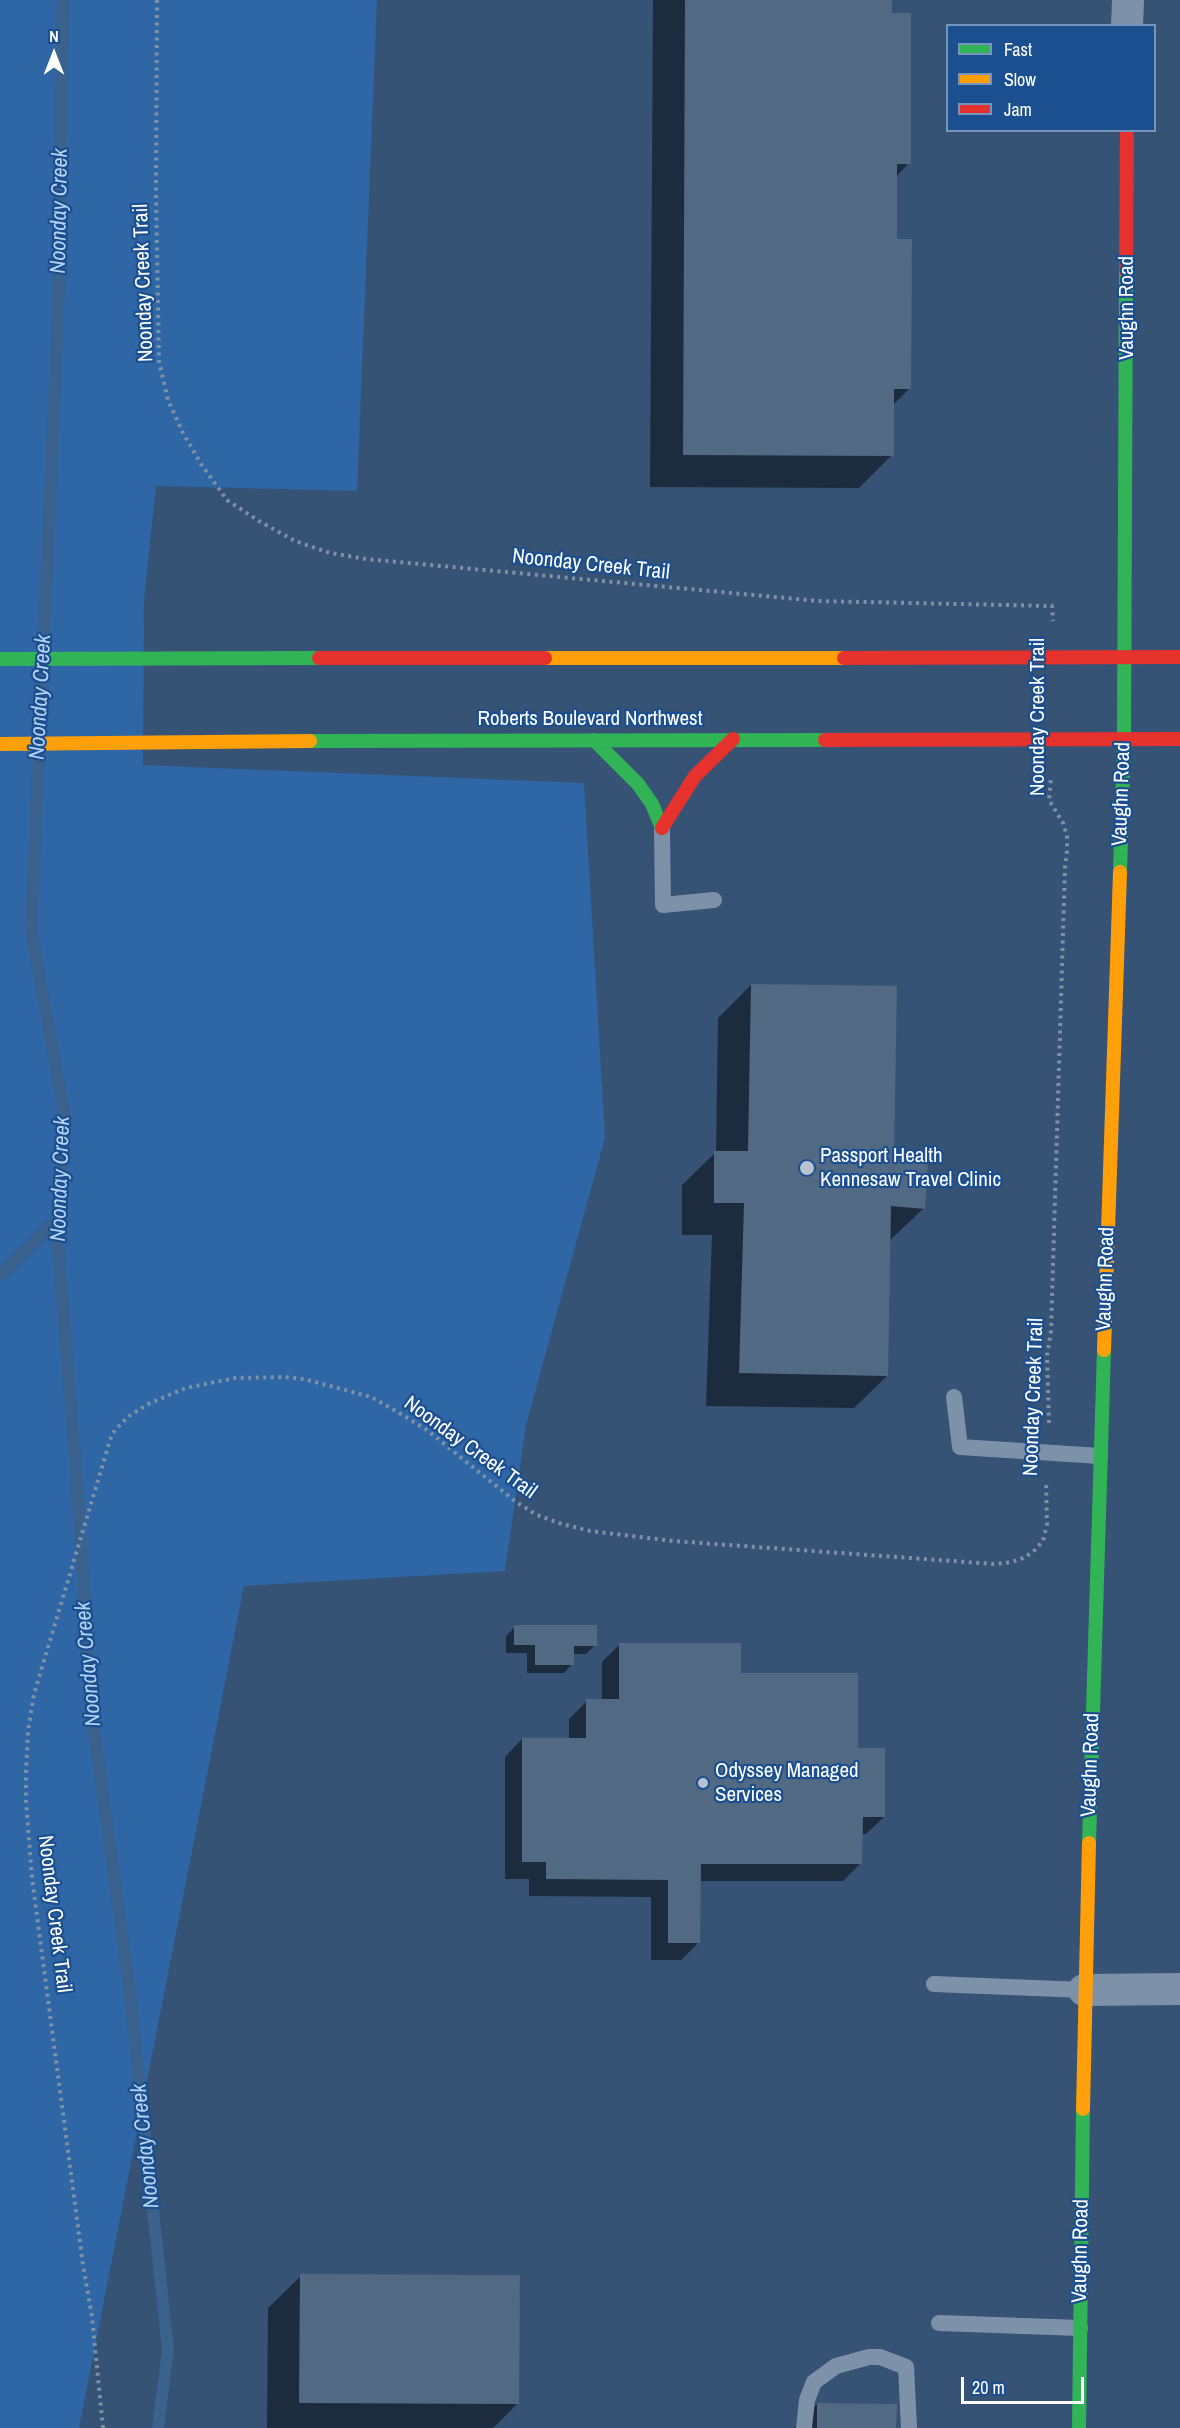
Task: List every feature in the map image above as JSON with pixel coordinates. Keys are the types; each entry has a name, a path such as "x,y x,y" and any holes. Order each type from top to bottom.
{"street":[{"path":"1127,24 1128,0"},
{"name":"Vaughn Road","path":"1078,2428 1084,1990 1126,656 1127,132"},
{"path":"0,659 1180,657"},
{"path":"662,828 695,776 733,739"},
{"name":"Roberts Boulevard Northwest","path":"0,744 145,741 1180,739"},
{"path":"594,740 638,784 652,804 662,828"},
{"path":"1084,1990 1180,1989"}],"lane":[{"path":"662,828 663,905 714,900"},
{"path":"954,1397 960,1447 1100,1456"},
{"path":"934,1984 1084,1990"},
{"path":"939,2323 1080,2328"},
{"path":"804,2428 807,2400 814,2382 836,2366 848,2361 880,2357 906,2367 909,2428"}],"path":[{"name":"Noonday Creek Trail","path":"157,0 156,197 159,361 168,400 183,433 201,464 227,500 295,541 330,553 366,559 818,601 1052,606 1054,656"},
{"name":"Noonday Creek Trail","path":"103,2428 92,2317 83,2265 32,1878 26,1801 30,1710 48,1641 111,1437 129,1416 150,1403 186,1388 236,1378 304,1379 371,1397 436,1436 516,1502 537,1515 590,1531 673,1540 994,1564 1012,1563 1033,1552 1043,1541 1047,1524 1046,1452 1049,1417 1047,1356 1051,1331 1067,851 1063,823 1049,800 1053,739"}],"shaded area":[{"path":"0,0 377,0 357,491 156,486 144,600 143,765 584,783 605,1138 526,1425 505,1571 244,1586 79,2428 0,2428"}],"building":[{"path":"685,0 892,0 892,13 911,13 911,164 897,164 897,239 912,239 911,389 894,389 894,456 683,455"},
{"name":"Passport Health Kennesaw Travel Clinic","path":"751,984 897,986 894,1157 928,1160 925,1209 891,1206 888,1376 739,1373 744,1203 714,1203 714,1151 748,1151"},
{"path":"514,1625 597,1625 597,1646 574,1646 574,1665 535,1665 535,1645 514,1645"},
{"name":"Odyssey Managed Services","path":"619,1643 741,1643 741,1673 858,1673 858,1748 885,1748 885,1817 863,1817 862,1864 701,1864 700,1943 668,1943 668,1880 546,1879 546,1862 522,1862 522,1738 586,1738 586,1699 619,1699"},
{"path":"300,2274 520,2275 519,2404 299,2403"},
{"path":"817,2403 897,2404 896,2428 817,2428"}],"waterway":[{"name":"Noonday Creek","path":"63,0 58,317 31,930 66,1122 56,1221 77,1482 92,1716 129,1984 168,2350 158,2428"},
{"path":"0,1275 56,1221"}],"traffic: fast":[{"path":"1120,872 1124,739 1126,271"},
{"path":"0,659 319,658"},
{"path":"594,740 638,784 652,804 662,828"},
{"path":"310,741 825,740"},
{"path":"1089,1843 1104,1350"},
{"path":"1079,2428 1083,2109"}],"traffic: slow":[{"path":"545,658 844,658"},
{"path":"0,744 310,741"},
{"path":"1104,1350 1120,872"},
{"path":"1083,2109 1089,1843"}],"traffic: jam":[{"path":"1126,271 1127,132"},
{"path":"844,658 1180,657"},
{"path":"319,658 545,658"},
{"path":"662,828 695,776 733,739"},
{"path":"825,740 1180,739"}],"place":[{"name":"Passport Health Kennesaw Travel Clinic","path":"807,1168"},
{"name":"Odyssey Managed Services","path":"703,1783"}]}
